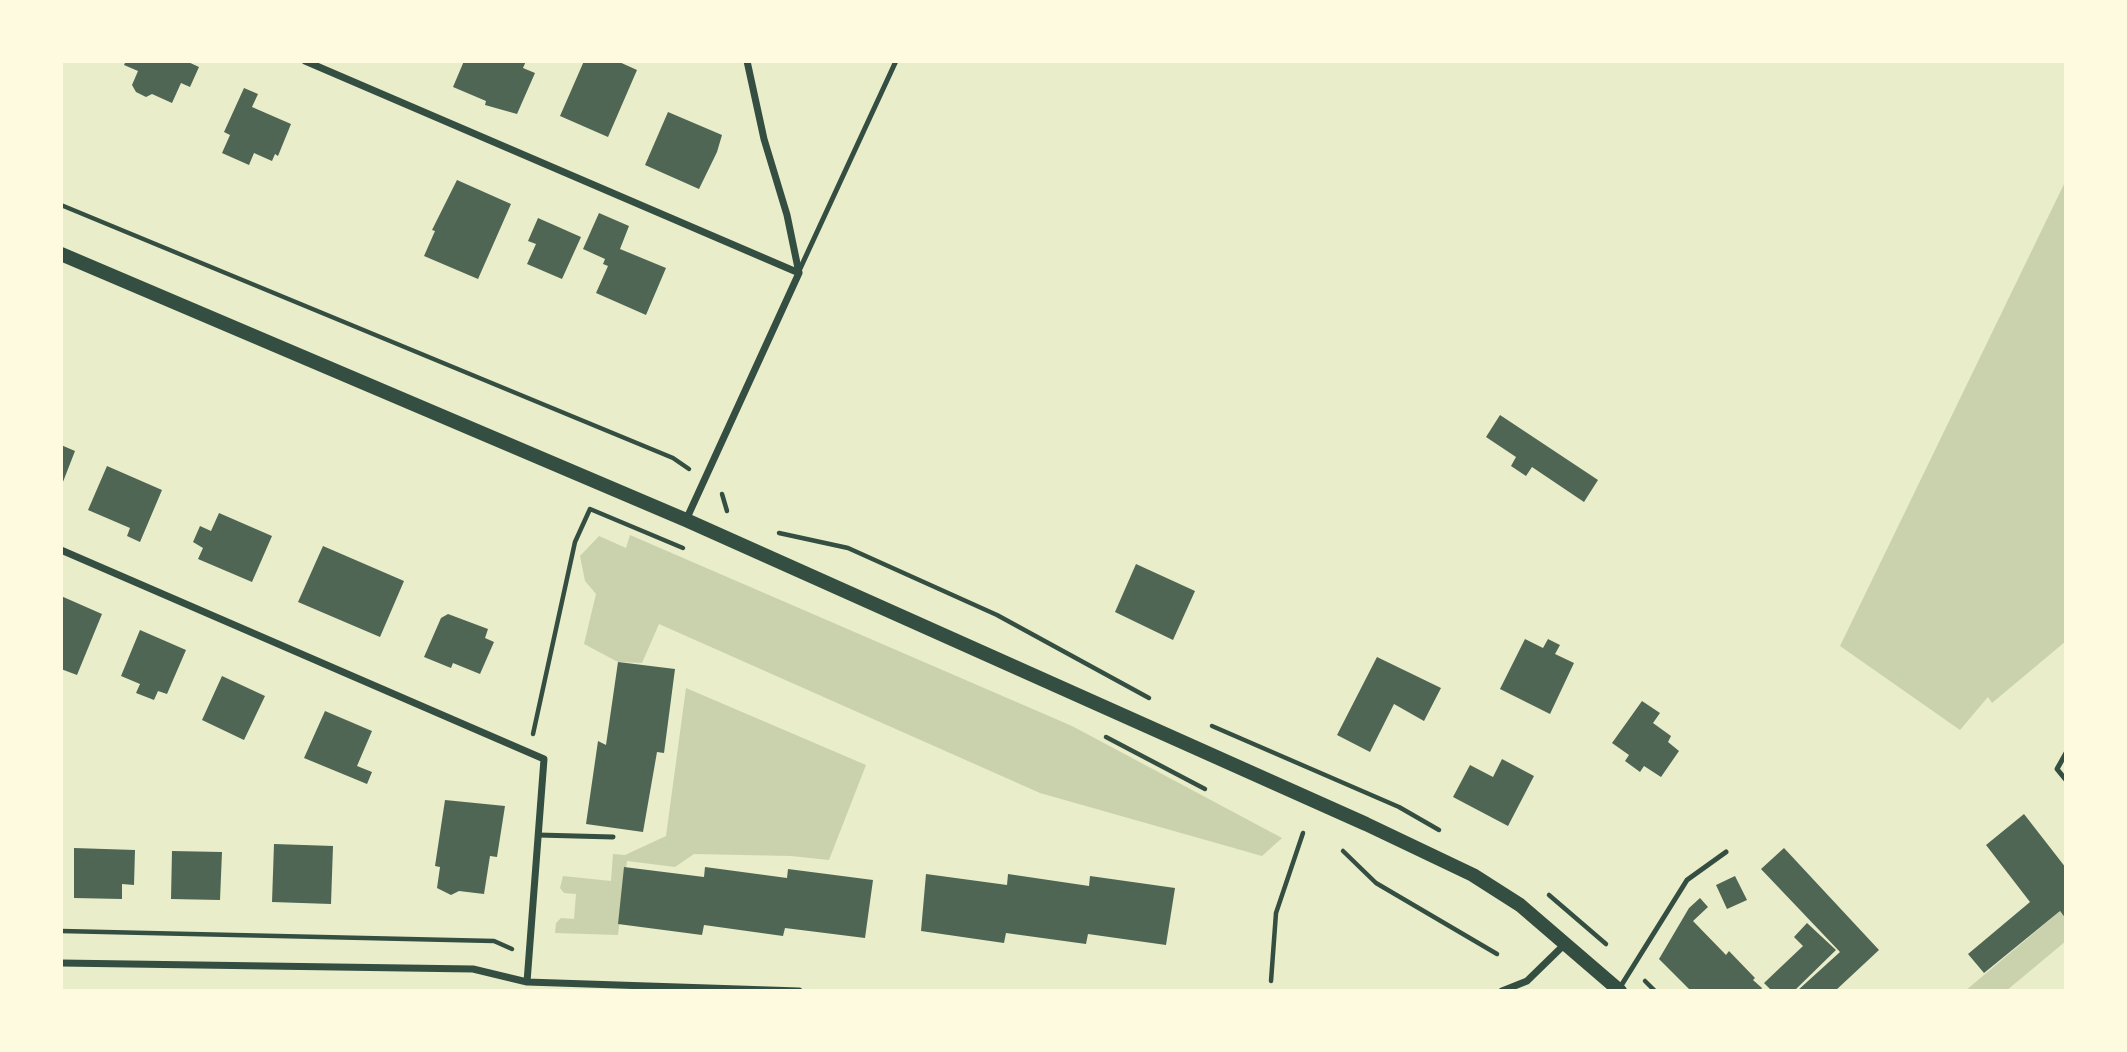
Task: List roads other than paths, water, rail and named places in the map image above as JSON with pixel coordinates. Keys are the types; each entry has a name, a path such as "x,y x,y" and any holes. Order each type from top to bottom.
{"main road":[{"path":"61,254 686,520 1102,704 1461,870 1520,905 1619,990"}],"street":[{"path":"304,61 799,273"},
{"path":"686,520 799,273 787,215 764,138 747,61"},
{"path":"61,550 544,759 527,982"},
{"path":"1502,991 1527,981 1567,943"},
{"path":"61,963 473,970 527,982 800,991"}],"lane":[{"path":"799,273 897,61"},
{"path":"2066,753 2057,769 2066,780"},
{"path":"538,835 613,837"},
{"path":"1619,990 1687,880 1726,852"}]}
